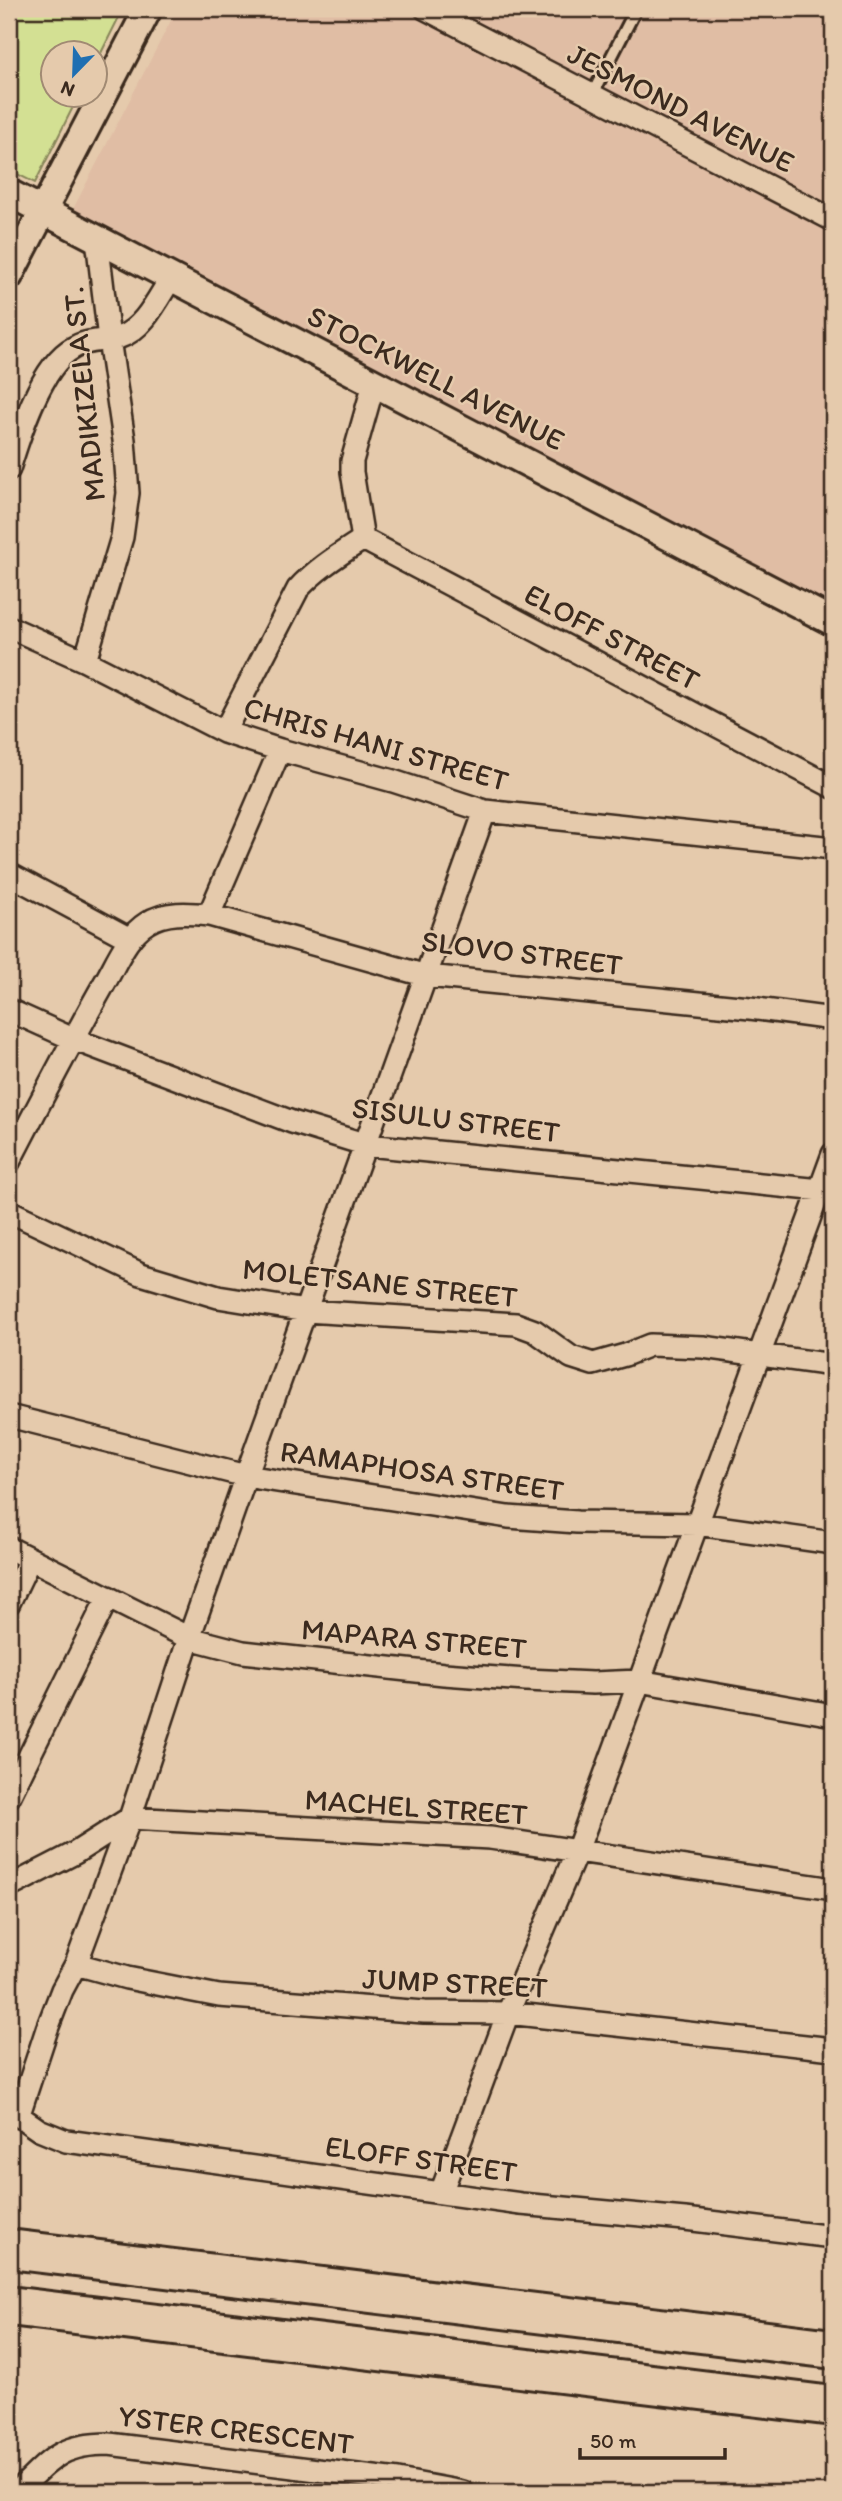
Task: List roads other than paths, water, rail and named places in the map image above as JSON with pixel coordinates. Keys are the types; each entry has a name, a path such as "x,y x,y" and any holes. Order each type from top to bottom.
{"highway":[{"path":"9,2249 833,2349"},
{"path":"9,2306 833,2406"}],"street":[{"path":"9,276 148,9"},
{"name":"JESMOND AVENUE","path":"426,9 833,220"},
{"name":"STOCKWELL AVENUE","path":"9,193 833,622"},
{"name":"MADIKIZELA ST.","path":"85,662 122,537 128,503 124,440 97,239"},
{"path":"9,469 31,407 54,366 72,348 86,342 122,337 142,322 172,278"},
{"path":"224,732 298,589 325,563 363,539 352,461 374,383"},
{"name":"ELOFF STREET","path":"363,539 833,788"},
{"name":"CHRIS HANI STREET","path":"9,627 224,732 485,811 833,848"},
{"path":"9,1163 73,1039 130,939 147,923 164,916 186,913 209,915 279,750"},
{"path":"14,2112 62,1990 76,1964 130,1818 246,1476 485,811"},
{"path":"9,874 130,939"},
{"name":"SLOVO STREET","path":"209,915 427,976 750,1008 833,1019"},
{"name":"SISULU STREET","path":"9,1010 73,1039 292,1122 367,1145 827,1190"},
{"path":"442,2193 508,2013 577,1852 760,1355 827,1190 833,1154"},
{"name":"MOLETSANE STREET","path":"9,1210 141,1274 218,1297 306,1311 516,1324 535,1331 571,1357 593,1364 650,1345 703,1347 833,1365"},
{"name":"RAMAPHOSA STREET","path":"9,1416 246,1476 508,1517 578,1522 697,1524 833,1543"},
{"name":"MAPARA STREET","path":"9,1548 189,1638 243,1652 431,1672 553,1681 639,1681 833,1715"},
{"path":"9,1603 30,1559"},
{"path":"9,1797 108,1597"},
{"path":"9,1887 75,1853 130,1818"},
{"name":"MACHEL STREET","path":"130,1818 490,1838 833,1889"},
{"name":"JUMP STREET","path":"76,1964 127,1978 219,1996 412,2011 508,2013 833,2049"},
{"name":"ELOFF STREET","path":"14,2112 39,2130 65,2141 521,2204 685,2219 833,2237"},
{"name":"YSTER CRESCENT","path":"17,2492 61,2452 100,2444 172,2451 463,2492"}],"lane":[{"path":"592,95 636,9"}]}
